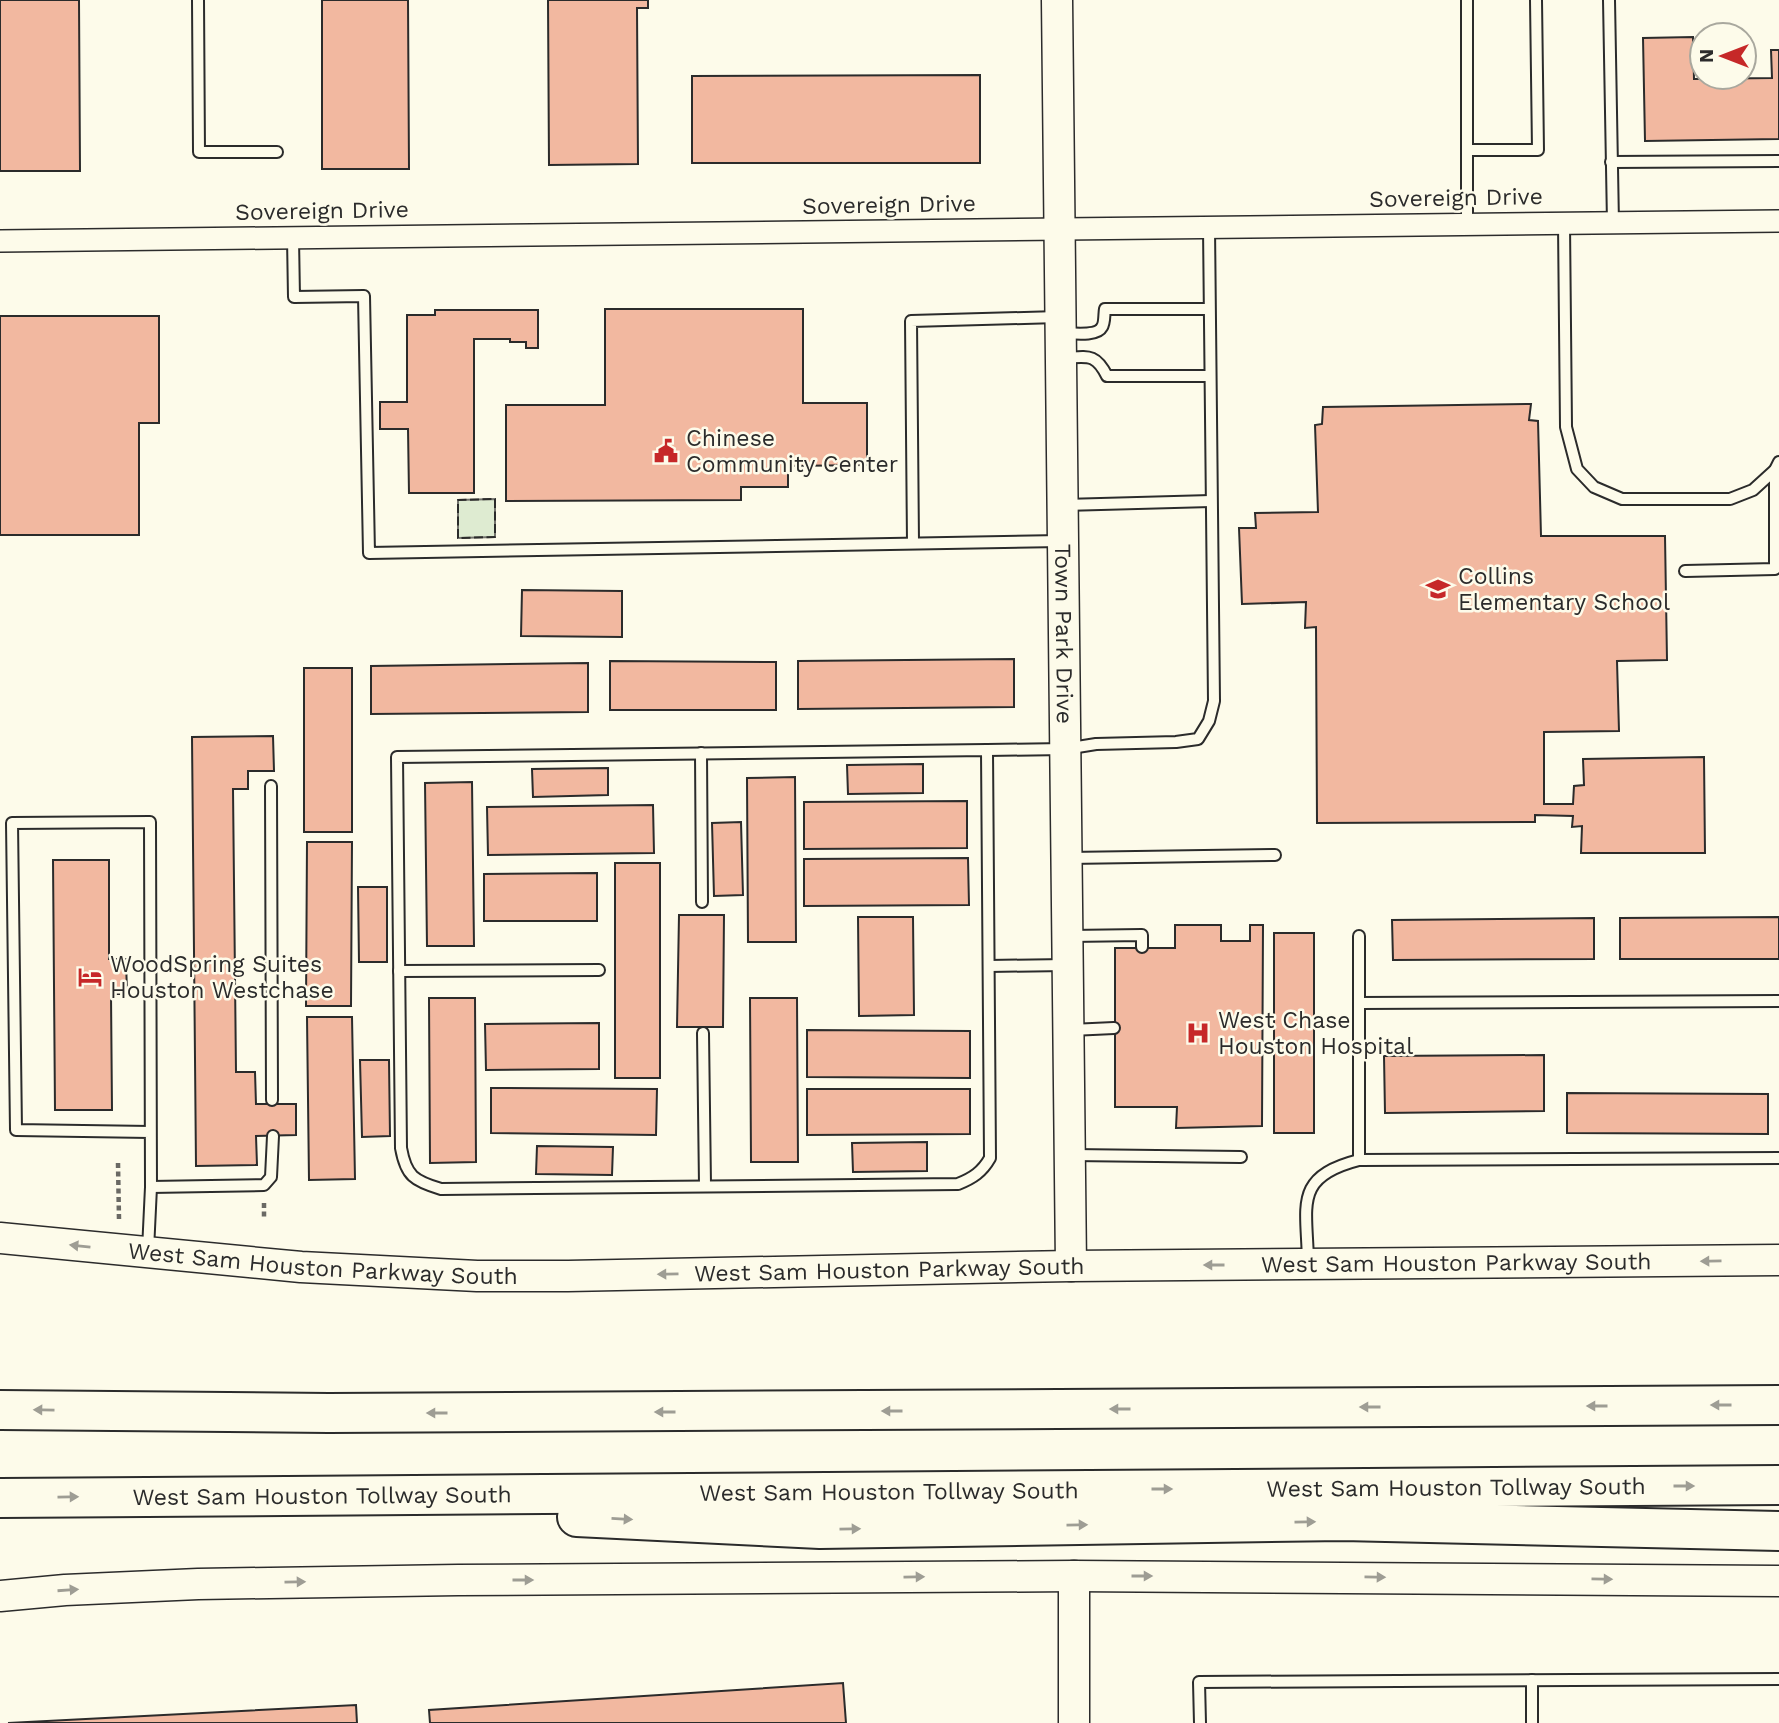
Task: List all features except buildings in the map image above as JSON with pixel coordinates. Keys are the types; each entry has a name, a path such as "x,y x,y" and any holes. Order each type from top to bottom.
{"highway":[{"path":"0,1409 329,1413 1778,1404"},
{"name":"West Sam Houston Tollway South","path":"0,1498 1779,1485"},
{"path":"163,1495 820,1529 1343,1521 1779,1531"}],"main road":[{"name":"Town Park Drive","path":"1057,0 1071,1266"},
{"name":"West Sam Houston Parkway South","path":"0,1238 301,1267 477,1276 1071,1266 1779,1260"},
{"path":"1074,1576 1074,1723"},
{"path":"0,1596 65,1590 249,1583 1074,1576 1779,1581"}],"street":[{"name":"Sovereign Drive","path":"0,241 1779,221"}],"lane":[{"path":"198,0 199,152 277,152"},
{"path":"1467,0 1467,225"},
{"path":"1467,150 1538,150 1536,0"},
{"path":"1609,0 1613,223"},
{"path":"1611,162 1779,161"},
{"path":"1564,224 1566,427 1577,469 1594,486 1622,499 1730,499 1753,490 1777,466"},
{"path":"987,751 990,1158 974,1178 958,1184 441,1189 412,1177 404,1164 401,1148 397,757 1065,750 1096,744 1176,743 1198,739 1209,721 1214,701 1209,227"},
{"path":"293,238 294,297 363,296 369,553 1063,541"},
{"path":"913,543 911,321 1061,336 1099,330 1105,309 1209,309"},
{"path":"1061,336 1100,362 1107,376 1210,376"},
{"path":"1685,571 1775,569 1777,466"},
{"path":"1062,505 1211,502"},
{"path":"701,753 702,902"},
{"path":"271,786 272,1100"},
{"path":"148,1253 151,1186 150,822 12,823 16,1130 150,1132"},
{"path":"1066,858 1275,855"},
{"path":"989,966 1142,935 1142,947"},
{"path":"1359,936 1359,1160"},
{"path":"399,971 599,970"},
{"path":"1359,1003 1779,1001"},
{"path":"1069,1031 1114,1028"},
{"path":"703,1033 705,1185"},
{"path":"151,1186 264,1185 271,1177 273,1136"},
{"path":"1070,1155 1241,1157"},
{"path":"1308,1265 1307,1200 1310,1189 1317,1177 1334,1166 1359,1160 1779,1158"},
{"path":"1200,1723 1199,1682 1779,1679"},
{"path":"1532,1680 1532,1723"}],"path":[{"path":"118,1163 119,1219"},
{"path":"264,1203 264,1219"}],"green space":[{"path":"495,499 495,537 458,538 458,500"}],"fence":[{"path":"495,499 495,537 458,538 458,500 495,499"}],"place":[{"name":"Chinese Community Center","path":"666,451"},
{"name":"Collins Elementary School","path":"1438,589"},
{"name":"WoodSpring Suites Houston Westchase","path":"90,977"},
{"name":"West Chase Houston Hospital","path":"1198,1033"}]}
